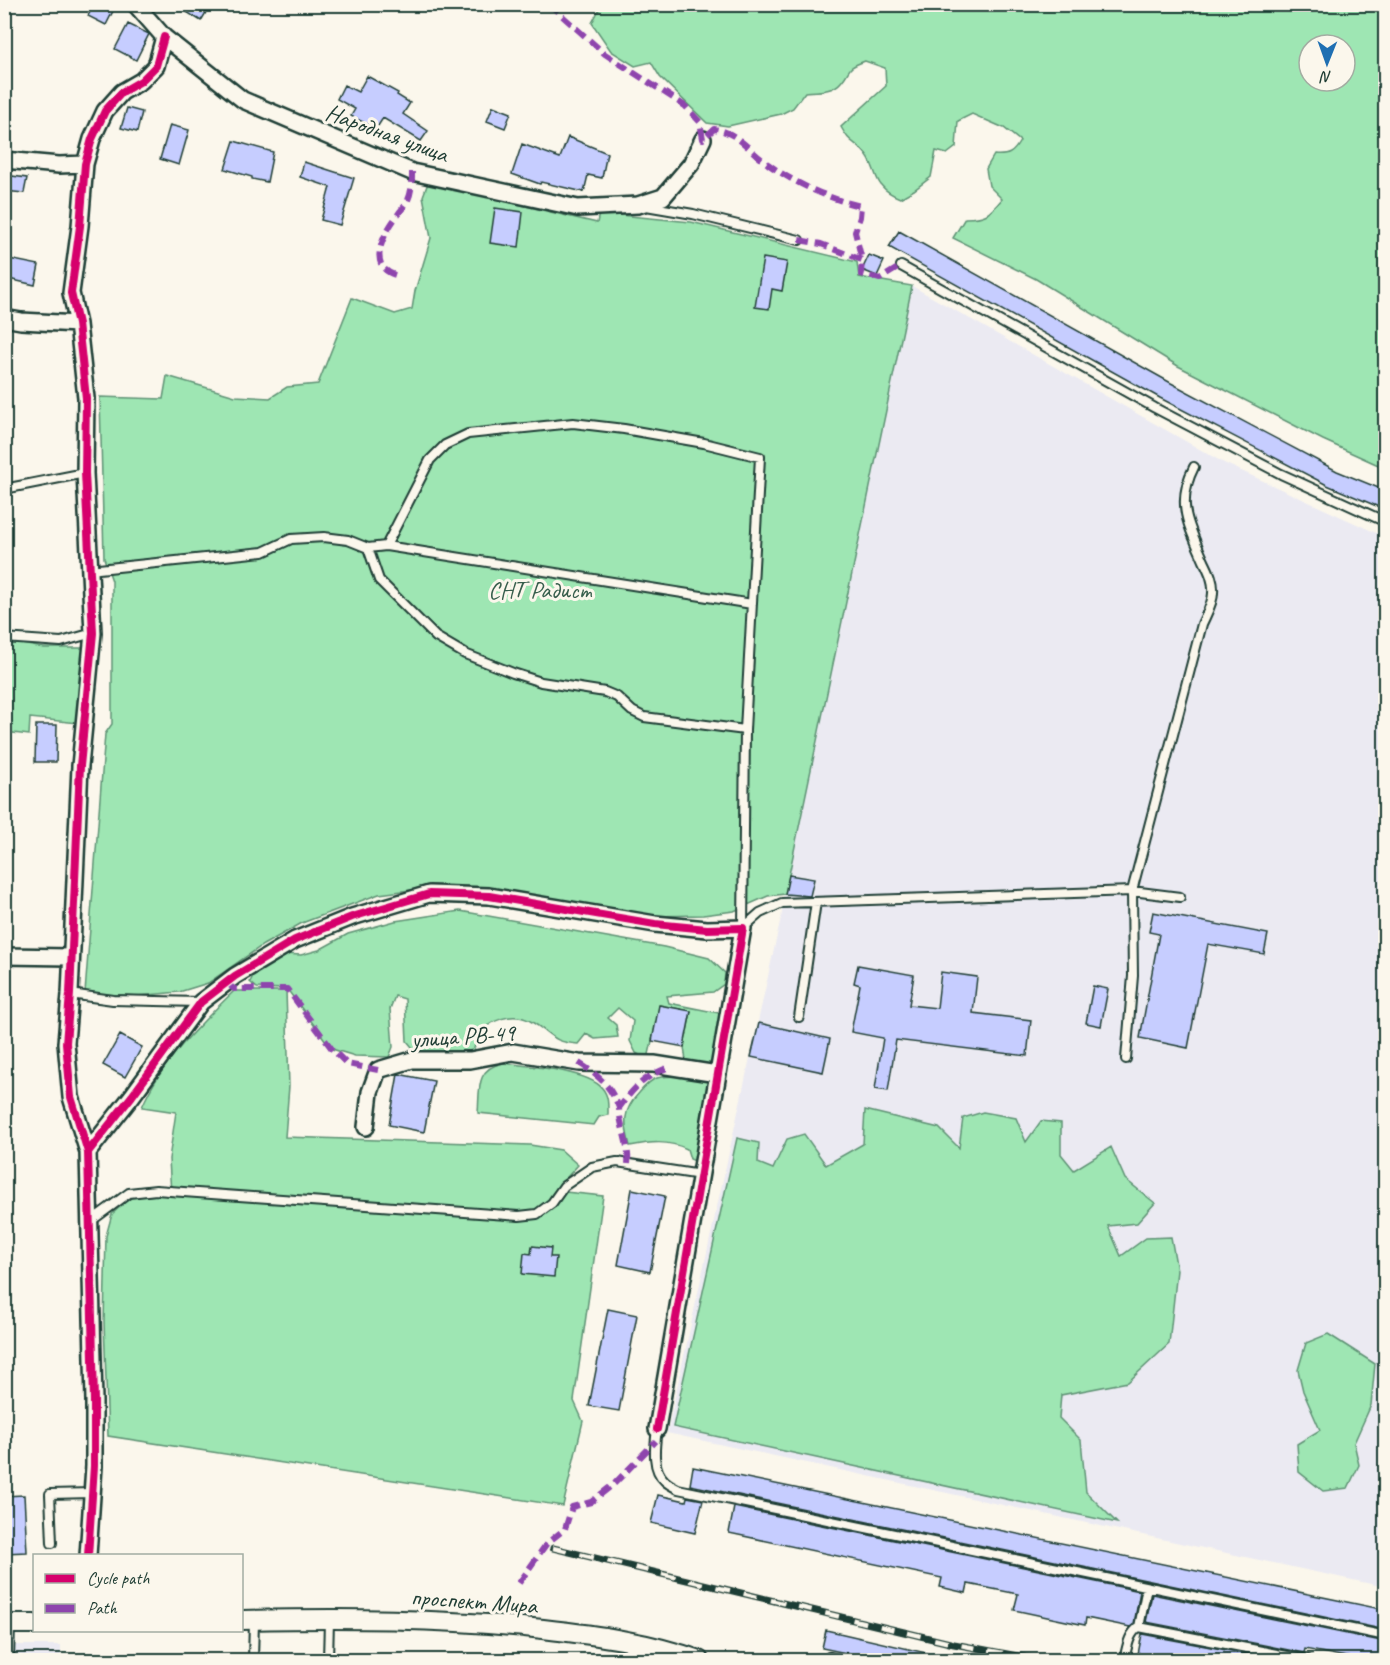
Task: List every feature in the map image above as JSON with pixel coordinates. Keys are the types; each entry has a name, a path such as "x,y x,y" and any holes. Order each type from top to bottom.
{"street":[{"name":"Народная улица","path":"135,4 164,37 243,100 412,172 579,208 638,205 663,197 691,164 703,139"},
{"path":"88,1554 94,1401 87,1152 70,1097 66,1043 80,766 93,633 85,473 86,398 78,324 71,293 85,164 92,139 105,111 122,92 141,81 156,66 164,37"},
{"path":"4,160 59,165 85,164"},
{"path":"4,318 78,324"},
{"path":"87,1152 132,1096 201,1002 235,976 295,940 352,917 429,894 489,896 655,924 743,928 657,1429"},
{"path":"4,956 70,957"},
{"name":"улица РВ-49","path":"366,1127 370,1092 378,1070 412,1060 470,1060 513,1052 579,1063 654,1064 717,1074"},
{"name":"проспект Мира","path":"248,1620 410,1620 506,1625 666,1648 699,1660"},
{"path":"7,1624 33,1624"}],"lane":[{"path":"638,205 693,214 799,240"},
{"path":"901,266 1186,424 1281,474 1386,522"},
{"path":"386,546 430,460 445,445 468,434 573,423 704,443 760,457 745,730 743,928"},
{"path":"1126,1059 1133,976 1132,891 1202,624 1213,594 1212,578 1186,518 1184,498 1186,482 1194,468"},
{"path":"4,489 85,473"},
{"path":"89,570 263,552 291,539 324,537 348,540 368,548 386,546 752,604"},
{"path":"368,548 379,579 436,637 465,654 513,674 541,682 605,692 617,697 632,711 644,717 745,730"},
{"path":"4,638 61,642 93,633"},
{"path":"743,928 760,913 782,903 1132,891 1180,897"},
{"path":"799,1017 816,902"},
{"path":"70,994 113,1000 201,1002"},
{"path":"90,1222 129,1193 156,1191 519,1216 537,1214 552,1203 564,1186 592,1167 617,1162 701,1175"},
{"path":"657,1429 656,1467 664,1481 678,1489 1386,1636"},
{"path":"52,1543 50,1494 92,1493"},
{"path":"1124,1660 1129,1640 1135,1629 1139,1627 1147,1587"},
{"path":"248,1620 253,1660"},
{"path":"328,1660 329,1620"},
{"path":"7,1624 9,1660"},
{"path":"1139,1627 1308,1660"},
{"path":"829,1657 844,1660"}],"shaded area":[{"path":"912,286 1224,463 1385,537 1385,1587 667,1433 782,913 782,903"},
{"path":"5,1645 61,1645 61,1660 5,1660"}],"green space":[{"path":"602,4 1385,5 1385,468 1323,440 1178,366 1036,279 953,238 965,218 986,214 994,209 1002,199 989,186 986,169 994,155 1010,153 1020,141 1004,128 972,114 958,121 956,147 947,154 936,151 931,177 900,198 890,193 879,182 868,157 841,127 886,86 885,68 865,61 850,69 834,88 805,92 793,108 781,114 728,126 707,123 660,77 651,62 635,66 611,51 592,23"},
{"name":"СНТ Радист","path":"428,183 597,223 599,213 691,222 857,262 859,277 912,286 785,894 768,896 734,911 703,915 655,916 566,902 426,888 379,894 302,923 263,945 208,983 179,992 137,996 85,993 105,734 112,724 112,581 104,558 100,397 163,399 167,376 235,396 270,398 287,387 318,384 352,298 395,314 412,309 431,238 423,196"},
{"path":"4,641 44,648 84,648 78,723 30,718 29,735 5,732"},
{"path":"460,911 664,947 709,958 725,973 724,984 713,992 667,996 669,1003 724,1014 714,1067 686,1061 684,1047 691,1011 660,1005 648,1059 636,1053 630,1041 633,1021 618,1008 608,1018 616,1025 618,1037 595,1039 586,1034 578,1044 569,1043 557,1039 532,1022 510,1017 495,1021 482,1031 472,1056 417,1053 407,1041 405,999 395,996 390,1009 393,1047 389,1057 355,1056 332,1049 287,989 257,988 250,982 255,972 283,954 301,955 319,950 348,934 395,921"},
{"path":"234,991 286,991 289,1086 285,1137 530,1145 561,1150 578,1165 559,1186 565,1192 603,1196 574,1401 583,1421 563,1506 108,1436 104,1322 106,1236 112,1214 131,1197 171,1194 169,1159 176,1112 142,1107 170,1059"},
{"path":"503,1063 556,1070 584,1077 602,1088 606,1094 608,1115 599,1117 594,1125 478,1113 479,1088 483,1075 494,1066"},
{"path":"682,1076 710,1080 697,1162 690,1159 687,1149 673,1144 652,1143 630,1146 626,1131 627,1112 633,1100 645,1086 657,1078"},
{"path":"865,1110 939,1128 959,1148 963,1118 983,1112 1016,1118 1026,1142 1041,1121 1061,1123 1061,1154 1074,1170 1111,1147 1125,1179 1155,1203 1137,1223 1108,1226 1121,1256 1146,1238 1171,1237 1177,1270 1169,1344 1128,1382 1061,1395 1059,1418 1081,1440 1086,1492 1117,1523 673,1427 737,1138 759,1143 758,1163 773,1169 787,1139 804,1134 826,1165 863,1144"},
{"path":"1328,1334 1375,1364 1371,1405 1354,1443 1359,1465 1348,1488 1323,1491 1299,1472 1297,1444 1320,1430 1303,1391 1298,1370 1306,1343"}],"building":[{"path":"94,4 100,4 113,11 106,25 88,16"},
{"path":"174,4 211,4 201,21"},
{"path":"128,24 149,34 136,60 115,49"},
{"path":"367,76 398,93 397,95 410,103 403,114 428,131 421,141 383,118 376,129 351,116 355,109 337,99 344,85 358,92"},
{"path":"493,106 511,113 505,128 487,121"},
{"path":"127,108 142,112 137,132 121,128"},
{"path":"170,125 189,130 179,165 160,159"},
{"path":"568,137 607,153 602,178 588,175 584,192 541,182 540,184 512,174 522,144 560,158"},
{"path":"234,141 273,152 267,182 225,169"},
{"path":"304,162 354,178 340,225 321,220 330,187 300,177"},
{"path":"4,175 27,178 24,193 4,191"},
{"path":"495,208 523,212 519,247 490,243"},
{"path":"899,231 1171,383 1337,471 1386,491 1386,510 1327,485 1160,398 889,247"},
{"path":"869,255 884,261 877,276 862,270"},
{"path":"4,258 39,265 35,285 4,278"},
{"path":"763,258 787,262 782,291 772,289 769,309 755,307"},
{"path":"36,725 57,725 56,762 35,762"},
{"path":"789,875 814,879 810,896 785,894"},
{"path":"1153,912 1268,934 1264,954 1208,944 1188,1048 1140,1038 1159,934 1149,932"},
{"path":"858,965 914,975 909,1005 937,1008 941,972 977,977 973,1013 1031,1020 1027,1056 896,1040 888,1091 875,1089 883,1038 851,1032 860,985 854,983"},
{"path":"1093,986 1108,989 1101,1026 1086,1023"},
{"path":"659,1005 691,1011 684,1047 652,1041"},
{"path":"759,1023 830,1039 823,1072 751,1057"},
{"path":"120,1035 142,1047 125,1077 103,1065"},
{"path":"398,1074 434,1081 424,1132 389,1125"},
{"path":"632,1189 665,1196 650,1272 618,1265"},
{"path":"532,1246 551,1248 550,1257 556,1257 554,1277 522,1274 524,1253 531,1254"},
{"path":"608,1309 637,1315 619,1411 589,1406"},
{"path":"693,1467 1386,1610 1386,1630 690,1485"},
{"path":"24,1495 27,1552 4,1553 4,1496"},
{"path":"658,1495 686,1501 687,1497 703,1500 695,1533 651,1523"},
{"path":"734,1507 1140,1591 1134,1624 1130,1627 1086,1618 1085,1625 1014,1610 1018,1594 968,1584 966,1593 940,1587 942,1578 729,1533"},
{"path":"1152,1594 1386,1642 1386,1660 1362,1660 1305,1649 1304,1653 1146,1622"},
{"path":"826,1630 935,1655 935,1660 880,1660 822,1648"},
{"path":"1142,1634 1279,1660 1153,1660 1154,1658 1138,1654"}],"railway":[{"path":"553,1548 954,1644 1040,1660"}],"marked path":[{"path":"549,4 605,54 685,106 700,122 703,139 714,129 730,134 788,177 812,190 861,206 855,232 862,260"},
{"path":"395,275 386,271 381,264 380,249 387,231 408,200 412,172"},
{"path":"799,240 821,244 862,260 861,274 880,279 901,266"},
{"path":"227,983 234,989 287,989 332,1049 347,1064 378,1070"},
{"path":"579,1063 603,1082 612,1093 619,1108"},
{"path":"628,1164 628,1151 619,1108 642,1082 672,1066"},
{"path":"519,1583 547,1543 565,1529 572,1507 591,1502 615,1483 656,1441"}],"cycle path":[{"path":"88,1554 94,1466 94,1401 88,1152 71,1097 66,1043 80,766 93,633 85,473 86,398 78,324 71,293 85,164 92,139 105,111 122,92 141,81 156,66 164,37"},
{"path":"88,1152 201,1002 235,976 295,940 352,917 429,894 489,896 655,924 707,929 743,928 657,1429"}]}
